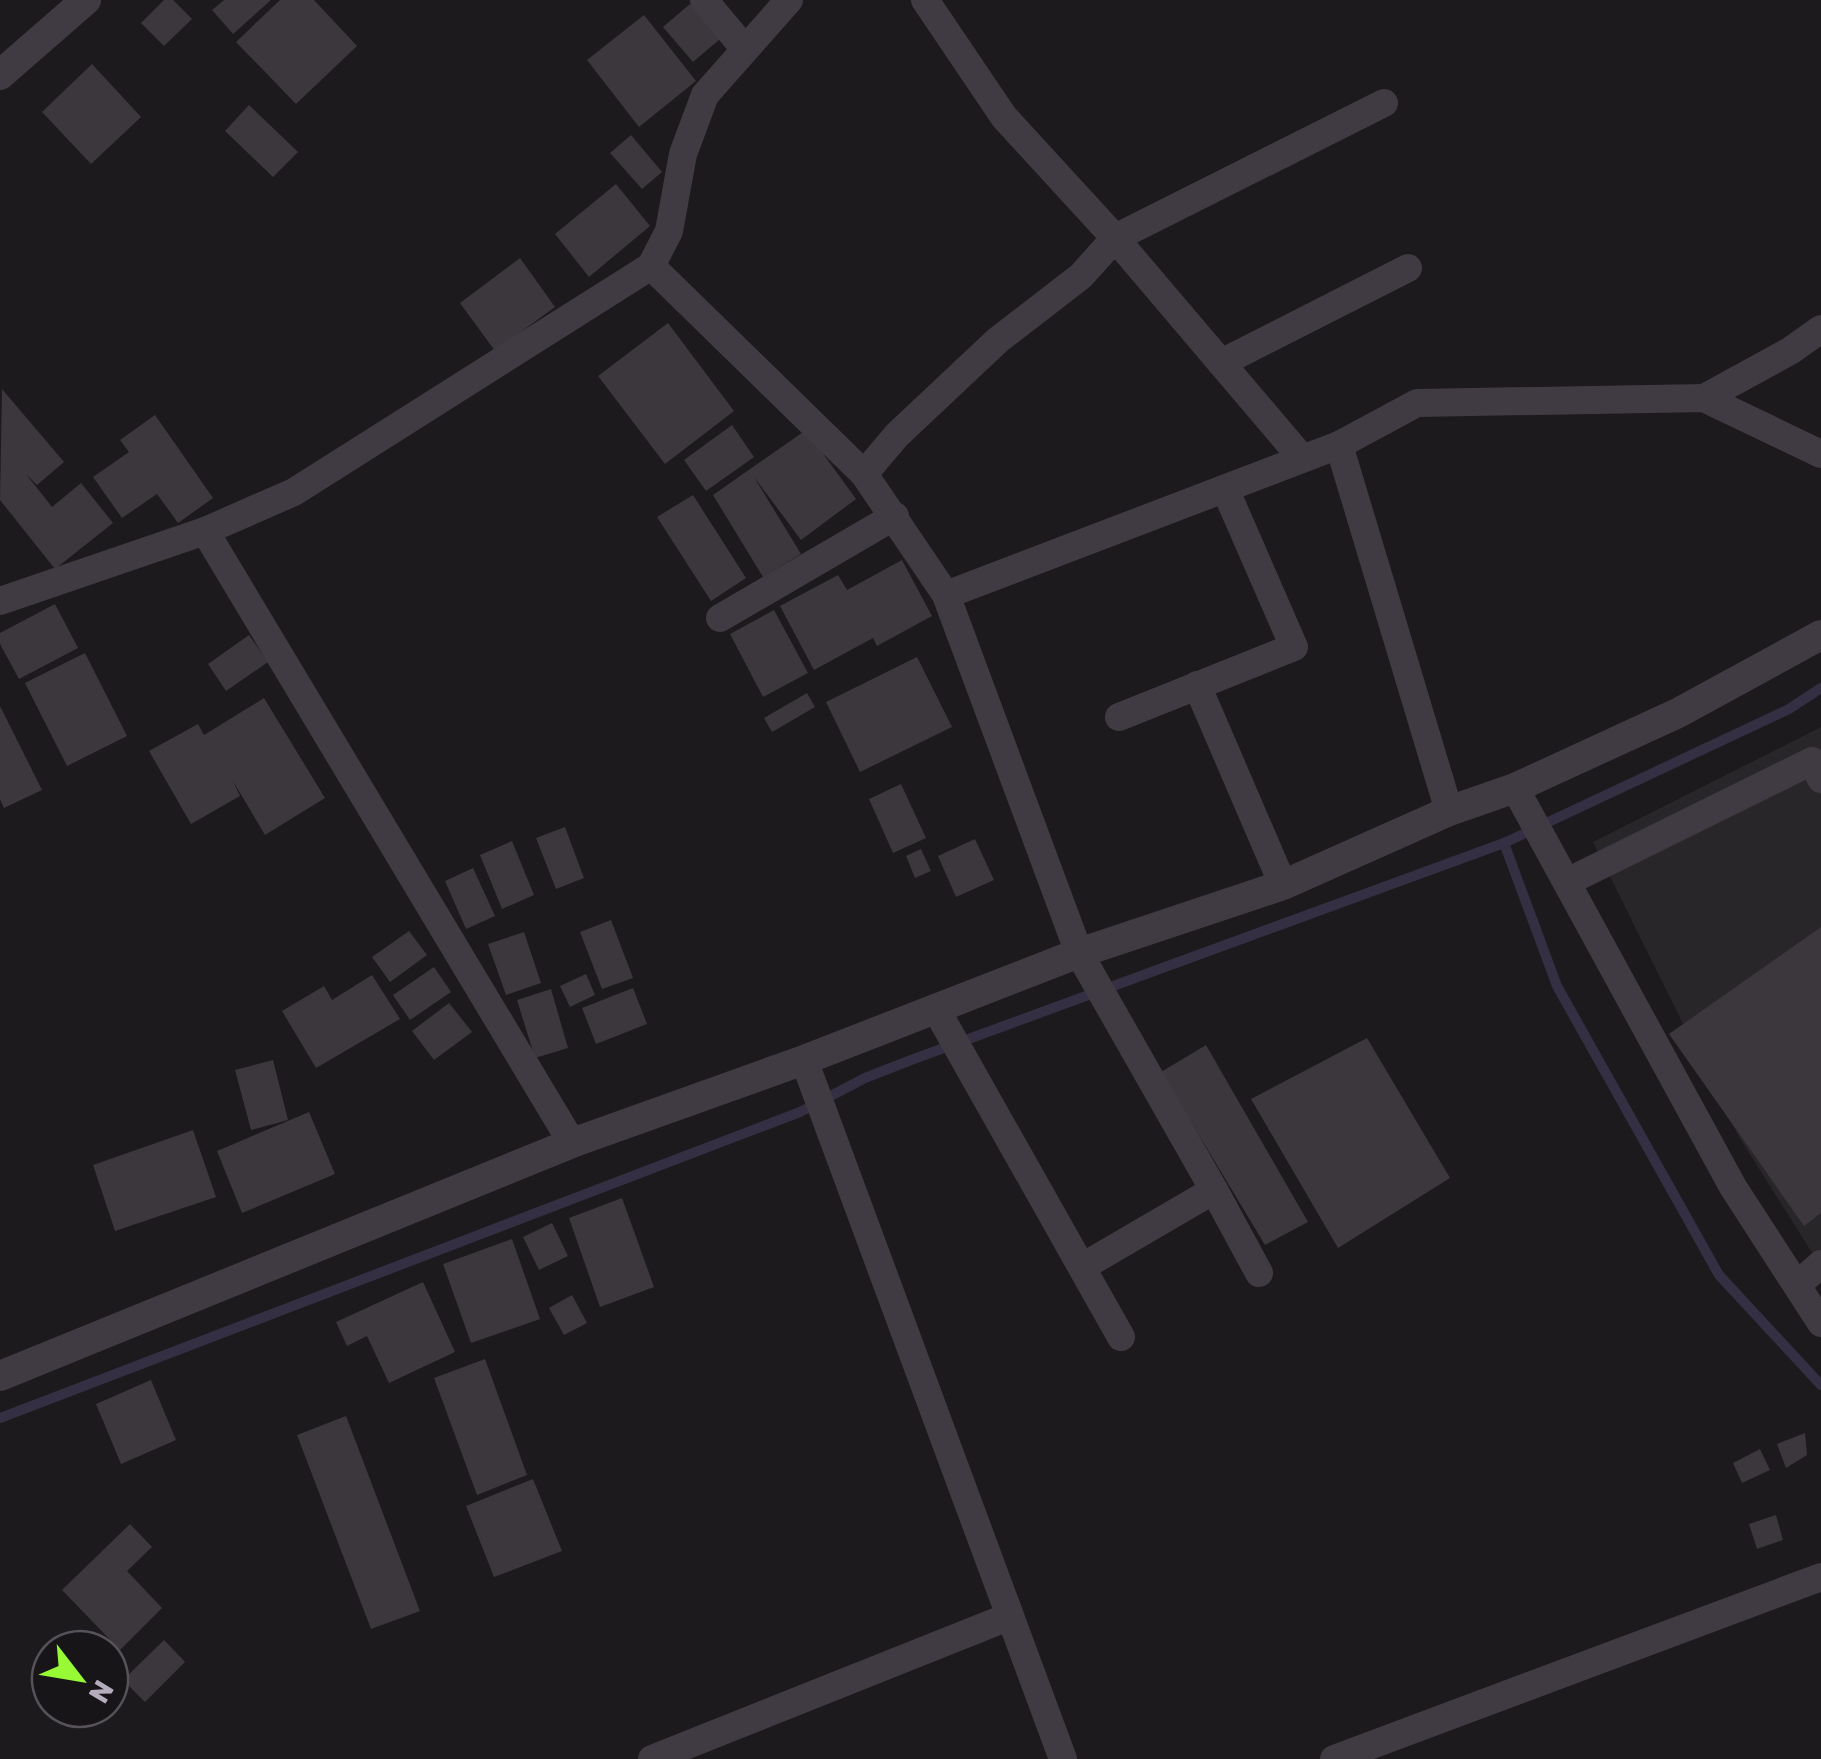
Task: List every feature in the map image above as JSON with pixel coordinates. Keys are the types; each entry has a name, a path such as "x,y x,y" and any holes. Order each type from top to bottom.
{"street":[{"path":"0,75 86,0"},
{"path":"704,0 744,48"},
{"path":"0,602 205,531 294,492 651,266 669,232 683,154 706,95 789,0"},
{"path":"925,0 1004,118 1116,238 1301,458"},
{"path":"864,474 897,435 998,340 1081,276 1116,238 1384,103"},
{"path":"651,266 864,474 946,595 1079,953 1259,1273"},
{"path":"1221,363 1408,268"},
{"path":"1704,398 1790,352 1821,328"},
{"path":"946,595 1338,446 1417,403 1704,398 1821,454"},
{"path":"1338,446 1449,811"},
{"path":"1119,717 1294,647 1226,491"},
{"path":"720,618 895,516"},
{"path":"205,531 572,1143"},
{"path":"0,1376 572,1143 804,1060 1079,953 1283,885 1449,811 1515,788 1678,712 1821,634"},
{"path":"1197,685 1283,885"},
{"path":"1566,882 1812,761 1821,780"},
{"path":"1515,788 1733,1188 1821,1323"},
{"path":"936,1008 1121,1337"},
{"path":"804,1060 1063,1759"},
{"path":"1082,1267 1214,1190"},
{"path":"1796,1285 1821,1264"},
{"path":"1334,1759 1821,1577"},
{"path":"652,1759 1008,1617"}],"shaded area":[{"path":"1821,727 1821,1267 1739,1137 1593,842"}],"building":[{"path":"164,0 173,0 192,19 164,46 141,23"},
{"path":"224,0 271,0 233,34 212,10"},
{"path":"280,0 314,0 357,46 296,104 236,42"},
{"path":"690,4 720,39 693,62 663,27"},
{"path":"644,15 696,81 639,127 587,60"},
{"path":"92,64 141,117 91,164 42,112"},
{"path":"249,105 298,152 273,177 225,131"},
{"path":"631,135 662,172 642,189 610,153"},
{"path":"616,184 650,226 589,277 555,234"},
{"path":"520,258 555,307 495,351 460,303"},
{"path":"668,323 734,411 665,464 598,376"},
{"path":"2,389 64,462 37,485 26,474 52,507 81,483 113,523 55,569 0,500"},
{"path":"155,415 213,498 178,523 157,494 122,518 93,477 129,452 120,440"},
{"path":"732,425 754,457 706,491 684,460"},
{"path":"806,430 856,499 801,540 754,477 801,554 763,577 713,495"},
{"path":"693,495 746,578 711,601 657,517"},
{"path":"902,560 932,616 877,646 873,638 814,670 780,606 838,575 847,590"},
{"path":"55,604 78,648 19,679 0,644 0,633"},
{"path":"774,610 808,673 763,697 730,634"},
{"path":"249,635 268,662 226,691 208,664"},
{"path":"85,653 127,736 67,766 25,683"},
{"path":"917,657 952,727 860,772 826,702"},
{"path":"807,693 815,707 772,732 764,718"},
{"path":"264,698 325,798 265,835 233,781 240,796 191,824 149,751 198,724 204,735"},
{"path":"0,706 42,790 4,808 0,799"},
{"path":"901,784 926,838 893,853 869,799"},
{"path":"565,827 584,878 556,889 536,838"},
{"path":"975,839 994,880 956,897 938,856"},
{"path":"512,841 534,895 502,909 480,855"},
{"path":"921,849 931,871 915,878 906,856"},
{"path":"473,868 495,916 466,929 445,881"},
{"path":"611,920 633,978 602,989 580,932"},
{"path":"1821,927 1821,1213 1804,1226 1669,1034"},
{"path":"409,931 427,955 390,982 372,957"},
{"path":"524,932 541,983 506,995 488,944"},
{"path":"434,967 451,992 410,1020 393,995"},
{"path":"586,974 595,995 570,1007 560,986"},
{"path":"372,975 400,1019 316,1068 282,1011 324,986 332,1000"},
{"path":"633,988 647,1024 596,1044 582,1008"},
{"path":"551,989 568,1048 535,1058 517,1000"},
{"path":"449,1003 472,1032 434,1060 412,1031"},
{"path":"1367,1038 1450,1178 1338,1248 1251,1099"},
{"path":"1206,1045 1308,1222 1265,1245 1161,1072"},
{"path":"273,1060 288,1120 251,1130 235,1070"},
{"path":"309,1112 335,1174 242,1213 217,1151"},
{"path":"193,1130 216,1197 115,1231 93,1165"},
{"path":"622,1198 654,1287 600,1307 569,1218"},
{"path":"552,1223 568,1256 539,1270 523,1237"},
{"path":"512,1239 540,1319 471,1343 443,1264"},
{"path":"423,1282 455,1352 389,1383 367,1336 347,1346 336,1322"},
{"path":"572,1295 587,1323 564,1335 549,1308"},
{"path":"485,1359 527,1475 477,1495 434,1378"},
{"path":"151,1380 176,1440 121,1464 96,1404"},
{"path":"346,1416 420,1611 371,1629 297,1435"},
{"path":"1805,1433 1807,1455 1786,1468 1777,1444"},
{"path":"1760,1449 1770,1470 1742,1483 1733,1463"},
{"path":"533,1479 562,1551 494,1577 466,1506"},
{"path":"1776,1515 1783,1540 1757,1549 1749,1524"},
{"path":"130,1524 152,1547 127,1571 162,1608 130,1640 130,1629 100,1629 62,1590"},
{"path":"164,1640 185,1662 145,1702 130,1687 130,1673"}],"waterway":[{"path":"0,1418 800,1112 865,1078 911,1060 1504,843 1789,709 1821,688"},
{"path":"1504,843 1557,986 1719,1275 1821,1385"}]}
